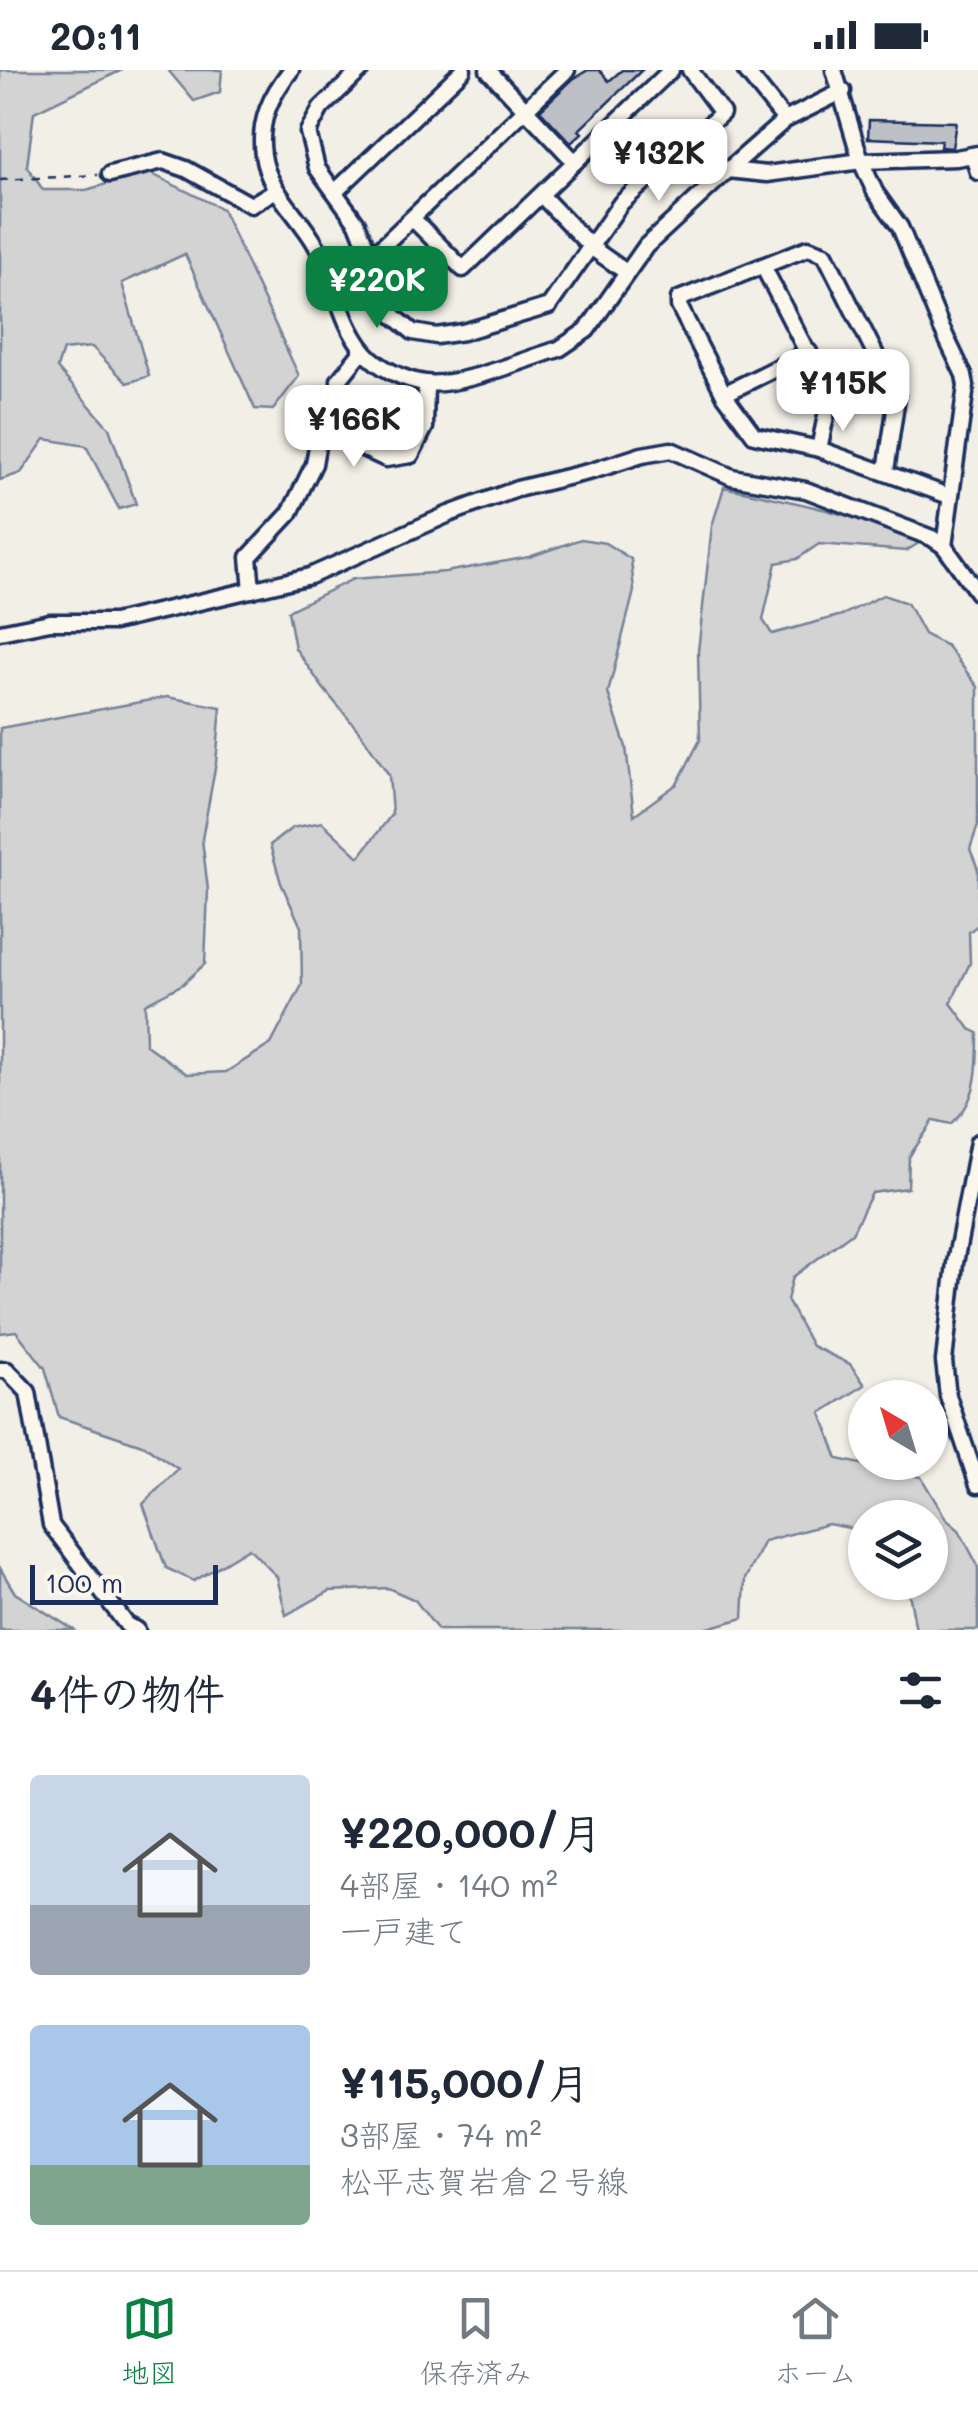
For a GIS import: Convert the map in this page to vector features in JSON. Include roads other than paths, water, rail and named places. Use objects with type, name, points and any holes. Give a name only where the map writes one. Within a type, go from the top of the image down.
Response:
[{"type":"street","points":[[291,70],[272,95],[264,122],[263,156],[276,190],[317,246],[348,324],[363,350],[398,375],[426,384],[453,382],[558,349],[574,340],[587,330],[646,246],[785,120],[842,91]]},
{"type":"street","points":[[360,70],[321,108],[308,132],[317,168],[356,223],[394,316],[413,332],[436,336],[463,332],[549,306],[621,203],[722,113],[690,70]]},
{"type":"street","points":[[336,191],[463,70]]},
{"type":"street","points":[[488,70],[575,162]]},
{"type":"street","points":[[329,274],[371,257],[567,70]]},
{"type":"street","points":[[413,219],[463,270],[671,70]]},
{"type":"street","points":[[745,70],[785,120]]},
{"type":"street","points":[[834,70],[861,161],[875,192],[900,227],[964,374],[966,386],[944,546]]},
{"type":"street","points":[[728,170],[767,174],[861,161],[976,154],[978,172]]},
{"type":"street","points":[[110,174],[163,161],[186,169],[252,205],[276,190]]},
{"type":"street","points":[[541,195],[592,248],[626,272]]},
{"type":"street","points":[[886,471],[897,397],[825,254],[808,248],[679,299],[724,394],[754,436],[818,449],[949,496]]},
{"type":"street","points":[[762,266],[830,397],[818,449]]},
{"type":"street","points":[[363,350],[339,380],[339,389],[374,411],[425,427]]},
{"type":"street","points":[[724,394],[808,352]]},
{"type":"street","points":[[252,590],[249,557],[290,513],[314,464],[319,436],[328,432],[392,460],[411,454],[425,427],[426,384]]},
{"type":"street","points":[[0,632],[50,622],[114,622],[310,576],[449,514],[517,489],[671,450],[732,478],[806,490],[932,538],[944,546],[978,593]]},
{"type":"street","points":[[978,1142],[955,1263],[944,1361],[948,1396],[978,1485]]},
{"type":"street","points":[[0,1370],[7,1370],[28,1392],[51,1525],[127,1626],[137,1630]]}]
